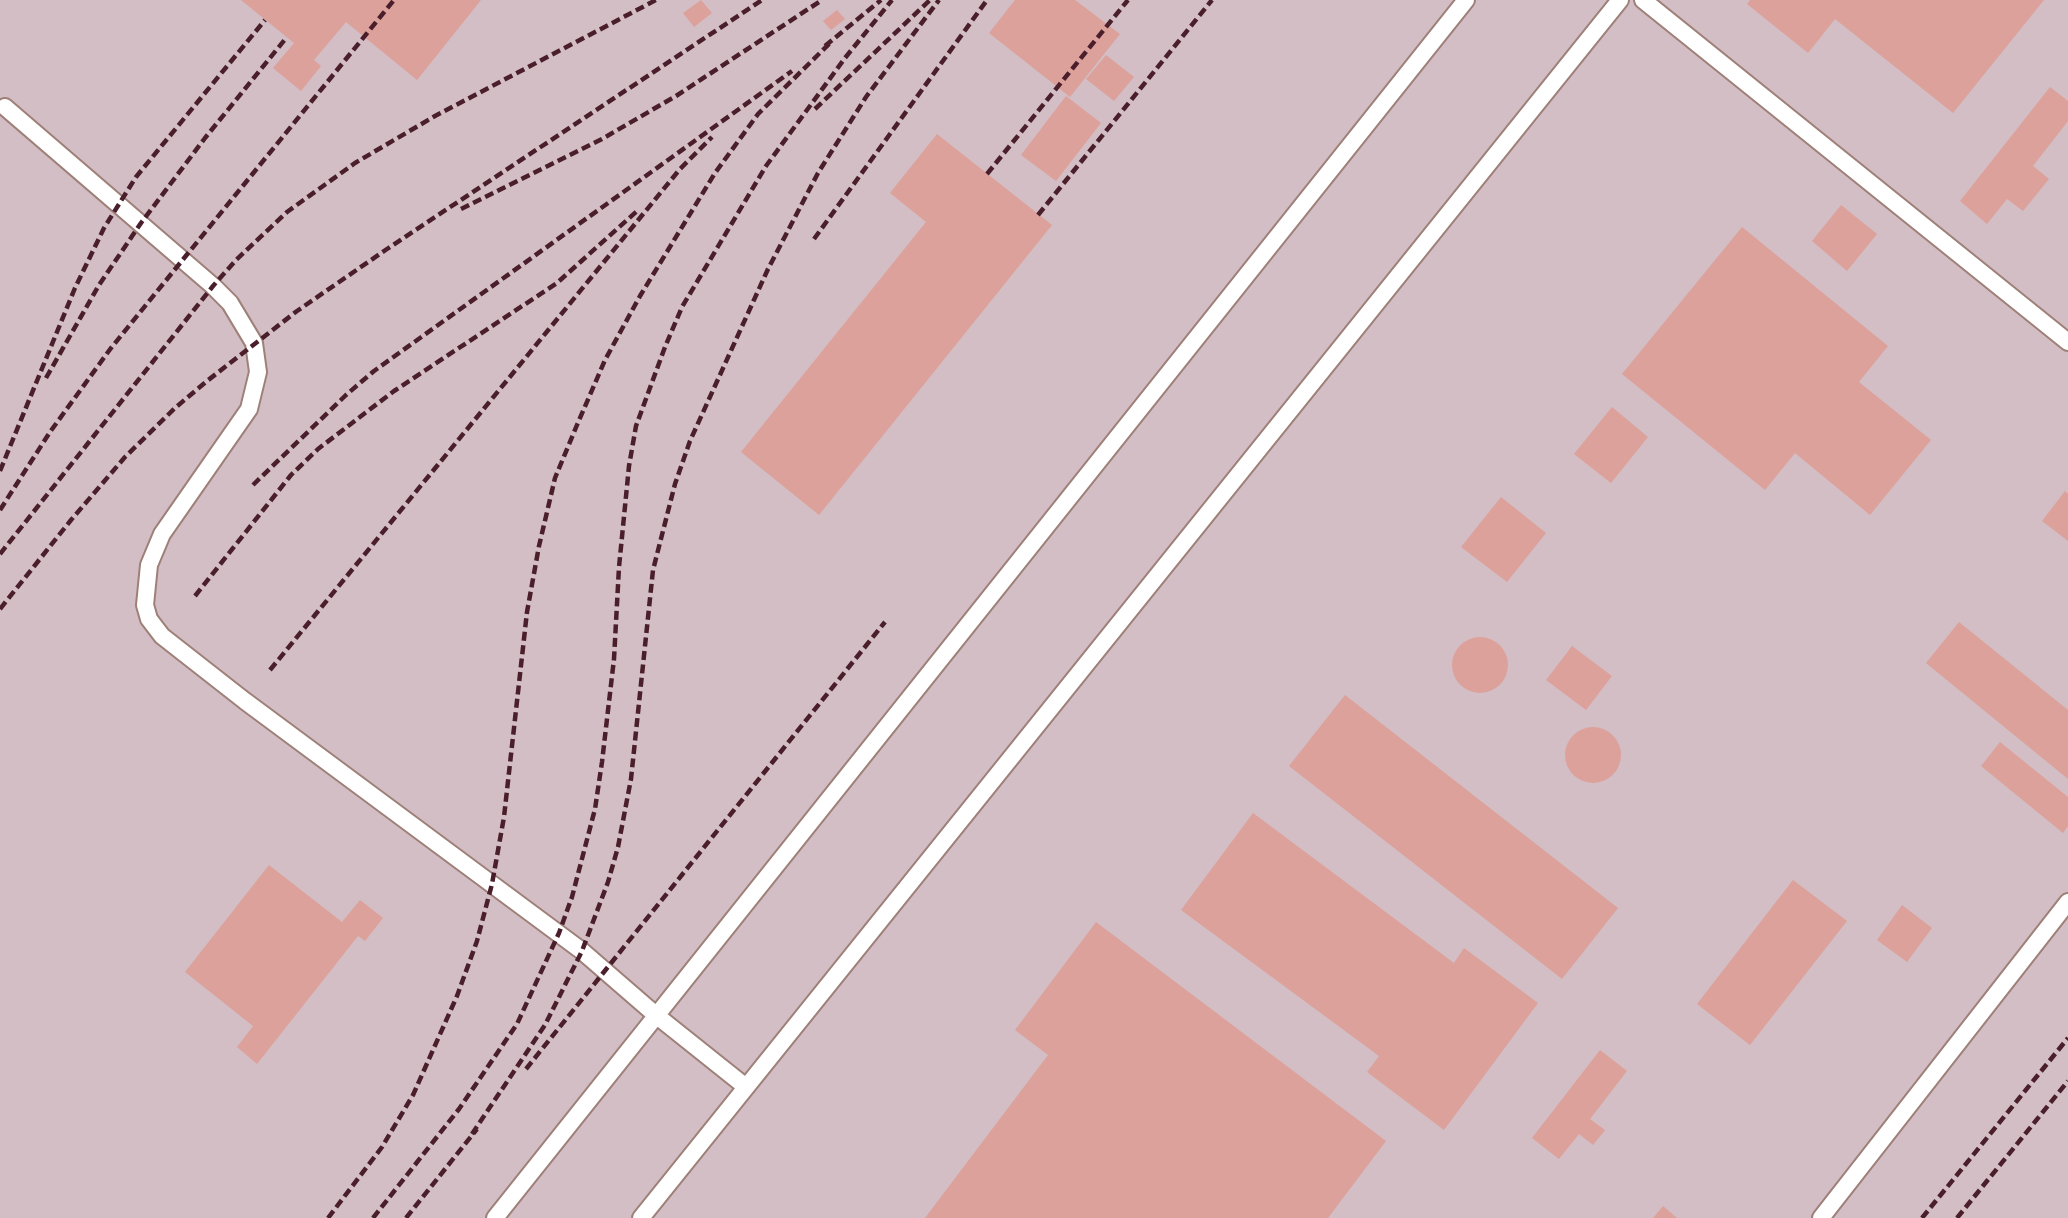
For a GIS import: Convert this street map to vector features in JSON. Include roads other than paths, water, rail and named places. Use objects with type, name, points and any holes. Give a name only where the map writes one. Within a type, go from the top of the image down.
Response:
[{"type":"lane","points":[[495,1218],[1122,428],[1466,0]]},
{"type":"lane","points":[[641,1218],[1620,0]]},
{"type":"lane","points":[[1643,0],[2068,342]]},
{"type":"lane","points":[[5,107],[213,286],[230,303],[254,344],[258,372],[249,409],[162,534],[149,565],[145,605],[149,619],[162,636],[244,701],[567,939],[657,1016],[746,1087]]},
{"type":"lane","points":[[1821,1218],[2068,902]]},
{"type":"railway","points":[[0,510],[50,432],[111,348],[394,0]]},
{"type":"railway","points":[[0,554],[213,286],[236,260],[287,212],[355,163],[435,116],[656,0]]},
{"type":"railway","points":[[0,609],[125,457],[175,408],[207,381],[297,311],[387,249],[762,0]]},
{"type":"railway","points":[[461,209],[602,139],[676,96],[822,0]]},
{"type":"railway","points":[[825,46],[881,0]]},
{"type":"railway","points":[[373,1218],[459,1109],[517,1024],[559,933],[572,897],[595,809],[602,762],[614,659],[619,567],[629,466],[636,426],[682,307],[766,166],[845,58],[892,0]]},
{"type":"railway","points":[[815,109],[930,0]]},
{"type":"railway","points":[[472,1134],[545,1025],[582,951],[608,882],[618,847],[631,779],[653,570],[675,484],[690,441],[768,269],[818,173],[866,97],[939,0]]},
{"type":"railway","points":[[814,239],[987,0]]},
{"type":"railway","points":[[987,174],[1128,0]]},
{"type":"railway","points":[[1038,215],[1212,0]]},
{"type":"railway","points":[[0,471],[75,288],[104,228],[136,177],[265,20]]},
{"type":"railway","points":[[46,378],[99,285],[141,223],[205,138],[287,37]]},
{"type":"railway","points":[[328,1218],[382,1147],[413,1095],[457,996],[477,941],[492,884],[504,817],[527,612],[539,546],[555,478],[577,425],[605,360],[640,296],[715,173],[758,114],[832,41]]},
{"type":"railway","points":[[253,485],[374,371],[792,71]]},
{"type":"railway","points":[[270,670],[680,169],[712,137]]},
{"type":"railway","points":[[195,596],[291,475],[318,449],[394,391],[557,283],[637,211]]},
{"type":"railway","points":[[526,1069],[885,622]]},
{"type":"railway","points":[[1922,1218],[2068,1038]]},
{"type":"railway","points":[[1957,1218],[2068,1081]]},
{"type":"railway","points":[[406,1218],[477,1129]]}]
